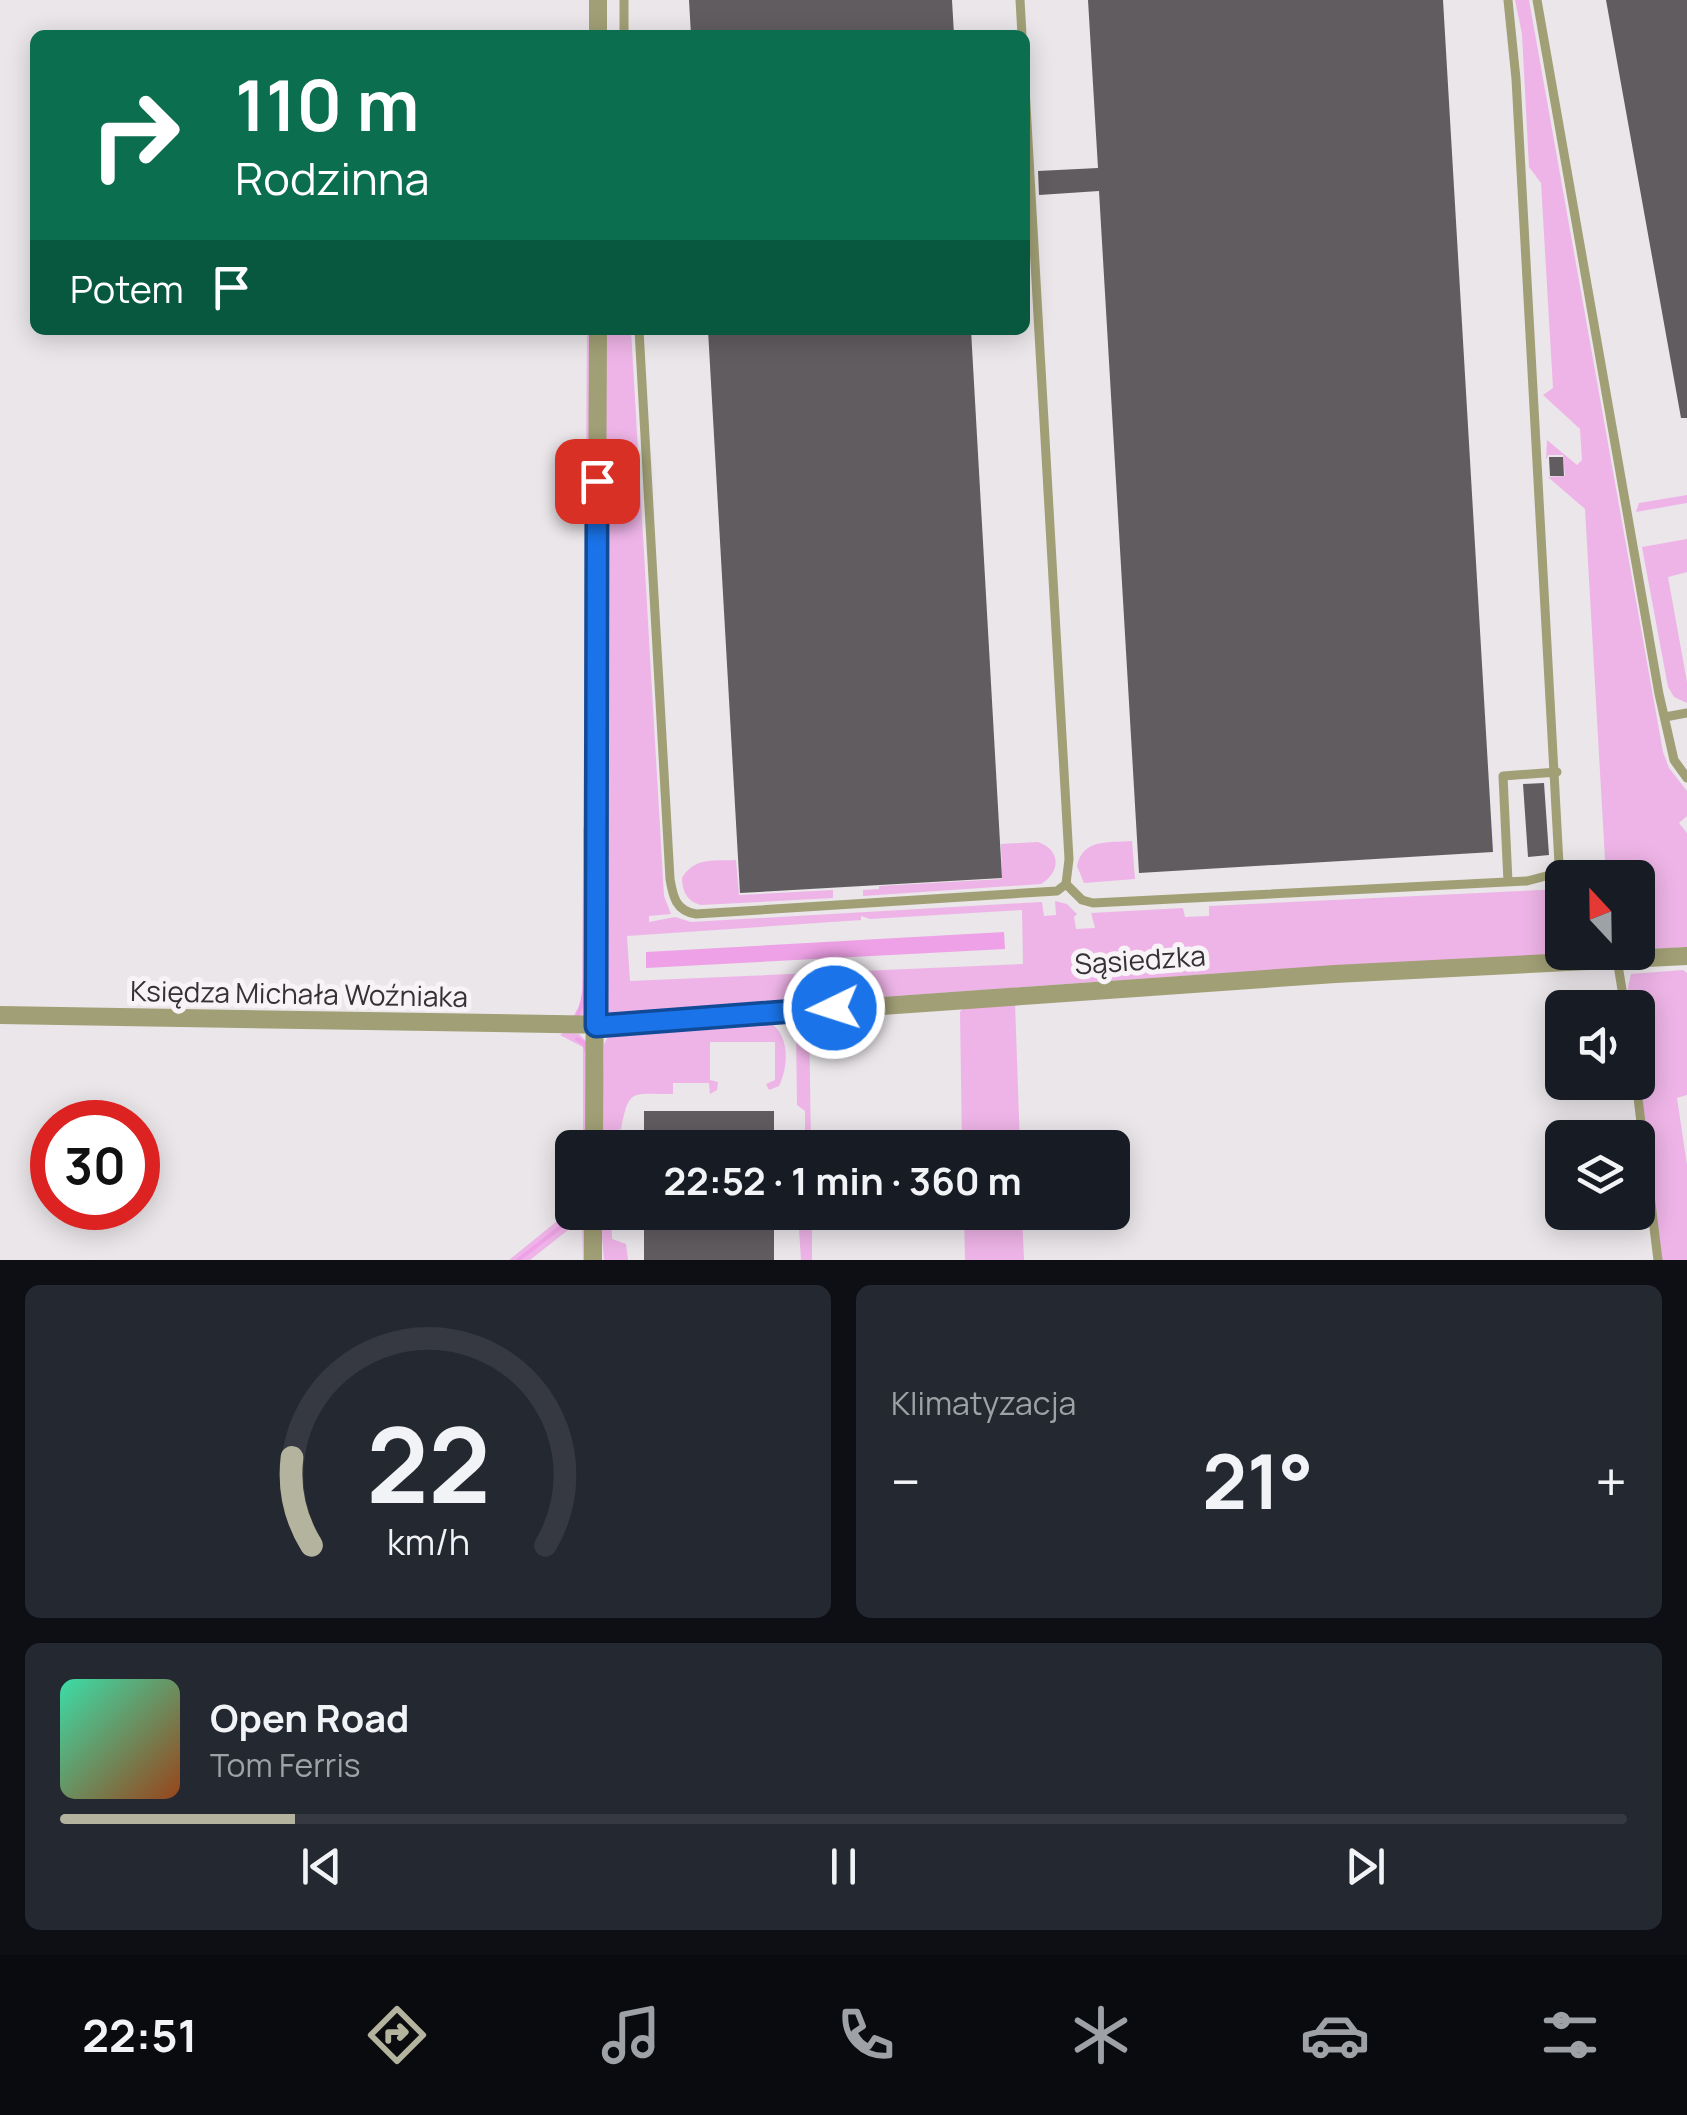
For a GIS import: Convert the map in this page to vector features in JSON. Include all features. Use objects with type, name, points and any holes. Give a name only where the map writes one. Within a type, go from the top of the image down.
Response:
[{"type":"street","points":[[598,0],[598,30]]},
{"type":"street","points":[[594,1130],[598,335]]},
{"type":"street","name":"Sąsiedzka","points":[[1655,957],[1687,956]]},
{"type":"street","name":"Sąsiedzka","points":[[596,1026],[1545,963]]},
{"type":"street","name":"Księdza Michała Woźniaka","points":[[0,1015],[596,1026]]},
{"type":"street","points":[[593,1230],[593,1260]]},
{"type":"lane","points":[[624,0],[624,30]]},
{"type":"lane","points":[[1020,0],[1022,30]]},
{"type":"lane","points":[[1066,884],[1082,900],[1093,903],[1508,882],[1542,878],[1559,864],[1516,78],[1508,0]]},
{"type":"lane","points":[[1537,0],[1664,717],[1674,760],[1687,778]]},
{"type":"lane","points":[[639,335],[670,880],[678,906],[691,914],[1057,891],[1066,884],[1069,859],[1030,176]]},
{"type":"lane","points":[[1664,717],[1687,713]]},
{"type":"lane","points":[[1508,882],[1504,776],[1556,772]]},
{"type":"lane","points":[[1638,1100],[1658,1260]]},
{"type":"shaded area","points":[[1515,0],[1529,0],[1663,752],[1669,768],[1687,791],[1687,816],[1679,823],[1687,833],[1687,947],[1655,949],[1655,860],[1605,860],[1585,509],[1548,477],[1565,476],[1563,455],[1548,455],[1546,460],[1547,440],[1577,465],[1582,460],[1580,429],[1543,395],[1553,388],[1541,183],[1529,167],[1522,34]]},
{"type":"shaded area","points":[[587,335],[592,335],[587,1011],[582,1017],[573,1017],[582,1001]]},
{"type":"shaded area","points":[[604,335],[631,335],[664,896],[671,914],[649,916],[649,922],[675,917],[691,922],[1042,902],[1044,916],[1056,915],[1055,901],[1067,904],[1077,914],[1076,929],[1095,928],[1091,913],[1183,908],[1185,917],[1209,916],[1209,906],[1545,890],[1545,955],[1210,974],[609,1016],[601,999]],"holes":[[[1022,910],[1023,964],[630,981],[627,936],[861,920],[861,916],[870,919]]]},
{"type":"shaded area","points":[[1687,495],[1687,503],[1636,512],[1639,503]]},
{"type":"shaded area","points":[[1687,539],[1687,572],[1668,577],[1687,682],[1687,703],[1674,697],[1668,687],[1642,547]]},
{"type":"shaded area","points":[[1132,841],[1135,879],[1084,883],[1077,866],[1085,851],[1098,844]]},
{"type":"shaded area","points":[[1038,842],[1051,850],[1056,861],[1052,874],[1041,884],[863,896],[863,890],[879,886],[1002,879],[1001,844]]},
{"type":"shaded area","points":[[736,860],[739,895],[833,890],[833,898],[701,905],[687,896],[682,878],[692,866]]},
{"type":"shaded area","points":[[1004,932],[1005,949],[646,968],[646,952]]},
{"type":"shaded area","points":[[1683,970],[1687,973],[1687,1095],[1677,1098],[1687,1165],[1687,1260],[1662,1260],[1655,1203],[1655,1120],[1645,1120],[1642,1100],[1655,1100],[1655,990],[1628,990],[1631,974]]},
{"type":"shaded area","points":[[1015,1002],[1019,1130],[962,1130],[960,1012],[965,1006]]},
{"type":"shaded area","points":[[809,1017],[811,1130],[805,1130],[805,1111],[797,1105],[796,1028]]},
{"type":"shaded area","points":[[768,1021],[784,1042],[785,1069],[779,1086],[769,1090],[766,1084],[775,1080],[775,1042],[710,1042],[710,1080],[718,1082],[717,1090],[710,1094],[709,1083],[673,1083],[673,1094],[634,1096],[621,1129],[602,1130],[604,1044],[609,1035]]},
{"type":"shaded area","points":[[579,1034],[588,1043],[589,1130],[583,1130],[583,1047],[560,1035]]},
{"type":"shaded area","points":[[555,1223],[555,1230],[568,1230],[530,1260],[509,1260]]},
{"type":"shaded area","points":[[582,1230],[587,1230],[588,1260],[583,1260]]},
{"type":"shaded area","points":[[601,1230],[612,1230],[612,1239],[626,1244],[628,1260],[604,1260]]},
{"type":"shaded area","points":[[799,1230],[812,1230],[812,1260],[801,1260]]},
{"type":"shaded area","points":[[964,1230],[1023,1230],[1024,1260],[965,1260]]},
{"type":"building","points":[[689,0],[952,0],[954,30],[691,30]]},
{"type":"building","points":[[1088,0],[1443,0],[1493,852],[1139,873],[1099,191],[1039,195],[1038,171],[1098,168]]},
{"type":"building","points":[[1606,0],[1687,0],[1687,418],[1681,418]]},
{"type":"building","points":[[708,335],[971,335],[1002,878],[740,893]]},
{"type":"building","points":[[1549,457],[1563,457],[1564,476],[1550,476]]},
{"type":"building","points":[[1544,783],[1549,855],[1528,857],[1523,784]]},
{"type":"building","points":[[644,1111],[774,1111],[774,1130],[644,1130]]},
{"type":"building","points":[[644,1230],[774,1230],[774,1260],[644,1260]]},
{"type":"waterway","points":[[578,1014],[587,953],[585,829]]},
{"type":"waterway","points":[[577,1039],[586,1050]]},
{"type":"waterway","points":[[518,1260],[557,1230]]},
{"type":"route","points":[[597,481],[596,1026],[834,1008]]}]
